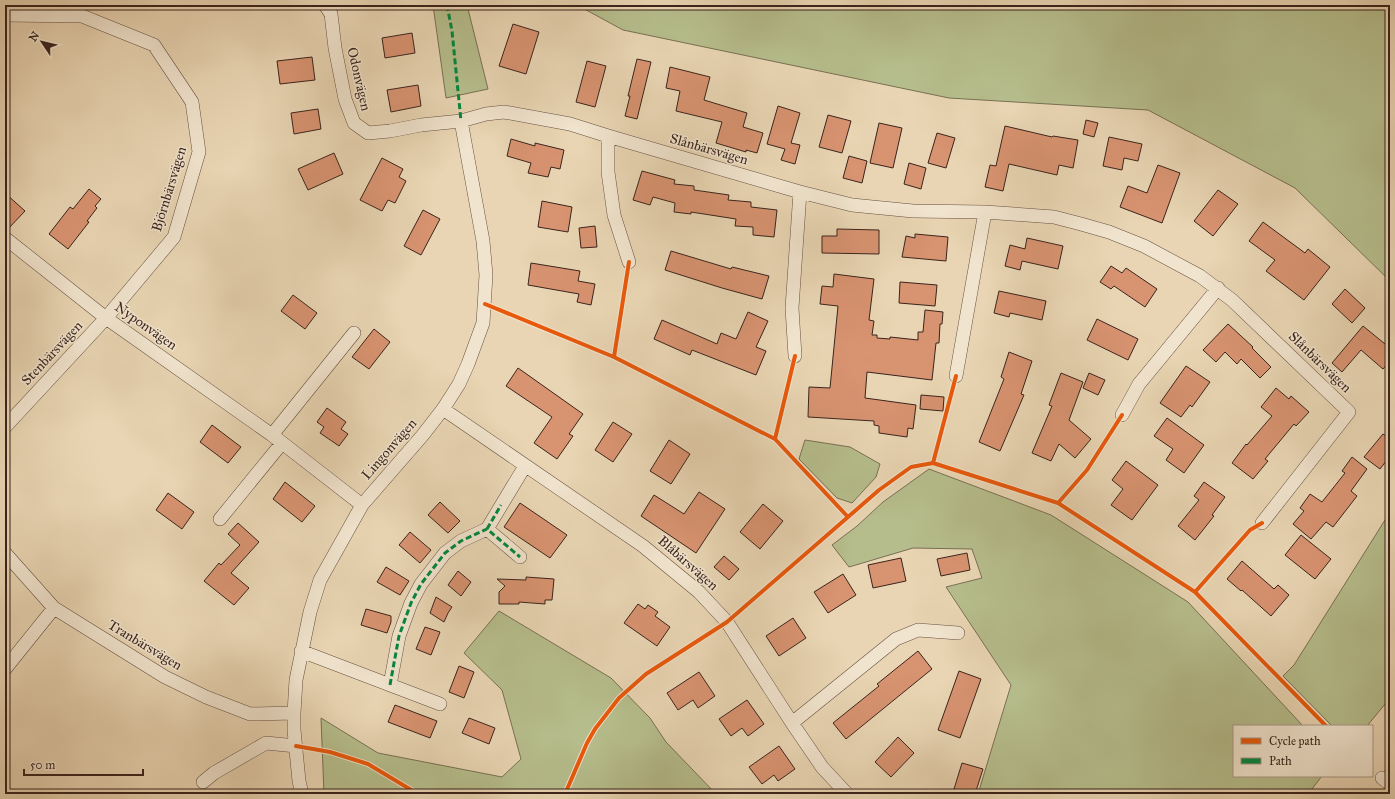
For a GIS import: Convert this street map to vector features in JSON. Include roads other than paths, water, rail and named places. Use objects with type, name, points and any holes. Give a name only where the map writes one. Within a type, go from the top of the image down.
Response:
[{"type":"street","name":"Odonvägen","points":[[325,5],[331,14],[335,48],[345,99],[354,123],[368,133],[461,121]]},
{"type":"street","name":"Björnbärsvägen","points":[[5,15],[82,16],[154,45],[192,102],[199,152],[174,237],[106,318]]},
{"type":"street","name":"Slånbärsvägen","points":[[461,121],[486,114],[504,112],[570,124],[800,192],[852,205],[913,211],[985,212],[1054,217],[1109,232],[1144,246],[1200,276],[1218,288],[1349,412],[1262,523]]},
{"type":"street","name":"Lingonvägen","points":[[302,794],[299,781],[294,713],[296,680],[310,612],[320,580],[362,505],[422,436],[443,409],[459,384],[483,323],[486,275],[483,241],[461,121]]},
{"type":"street","points":[[608,136],[608,172],[614,216],[629,262]]},
{"type":"street","points":[[795,356],[792,308],[800,192]]},
{"type":"street","points":[[956,376],[985,212]]},
{"type":"street","name":"Nyponvägen","points":[[5,238],[106,318],[277,439],[362,505]]},
{"type":"street","points":[[1122,415],[1139,384],[1218,288]]},
{"type":"street","name":"Stenbärsvägen","points":[[5,427],[106,318]]},
{"type":"street","points":[[220,519],[354,333]]},
{"type":"street","name":"Blåbärsvägen","points":[[443,409],[643,546],[699,592],[727,622],[822,767],[847,794]]},
{"type":"street","points":[[390,685],[399,636],[411,603],[421,584],[445,553],[460,540],[487,529],[525,466]]},
{"type":"street","points":[[487,529],[520,557]]},
{"type":"street","name":"Tranbärsvägen","points":[[5,553],[54,608],[165,677],[206,697],[250,714],[294,713]]},
{"type":"street","points":[[5,669],[54,608]]},
{"type":"street","points":[[792,723],[896,639],[918,630],[958,633]]},
{"type":"street","points":[[301,651],[440,704]]},
{"type":"street","points":[[203,782],[214,773],[266,743],[296,746]]}]
